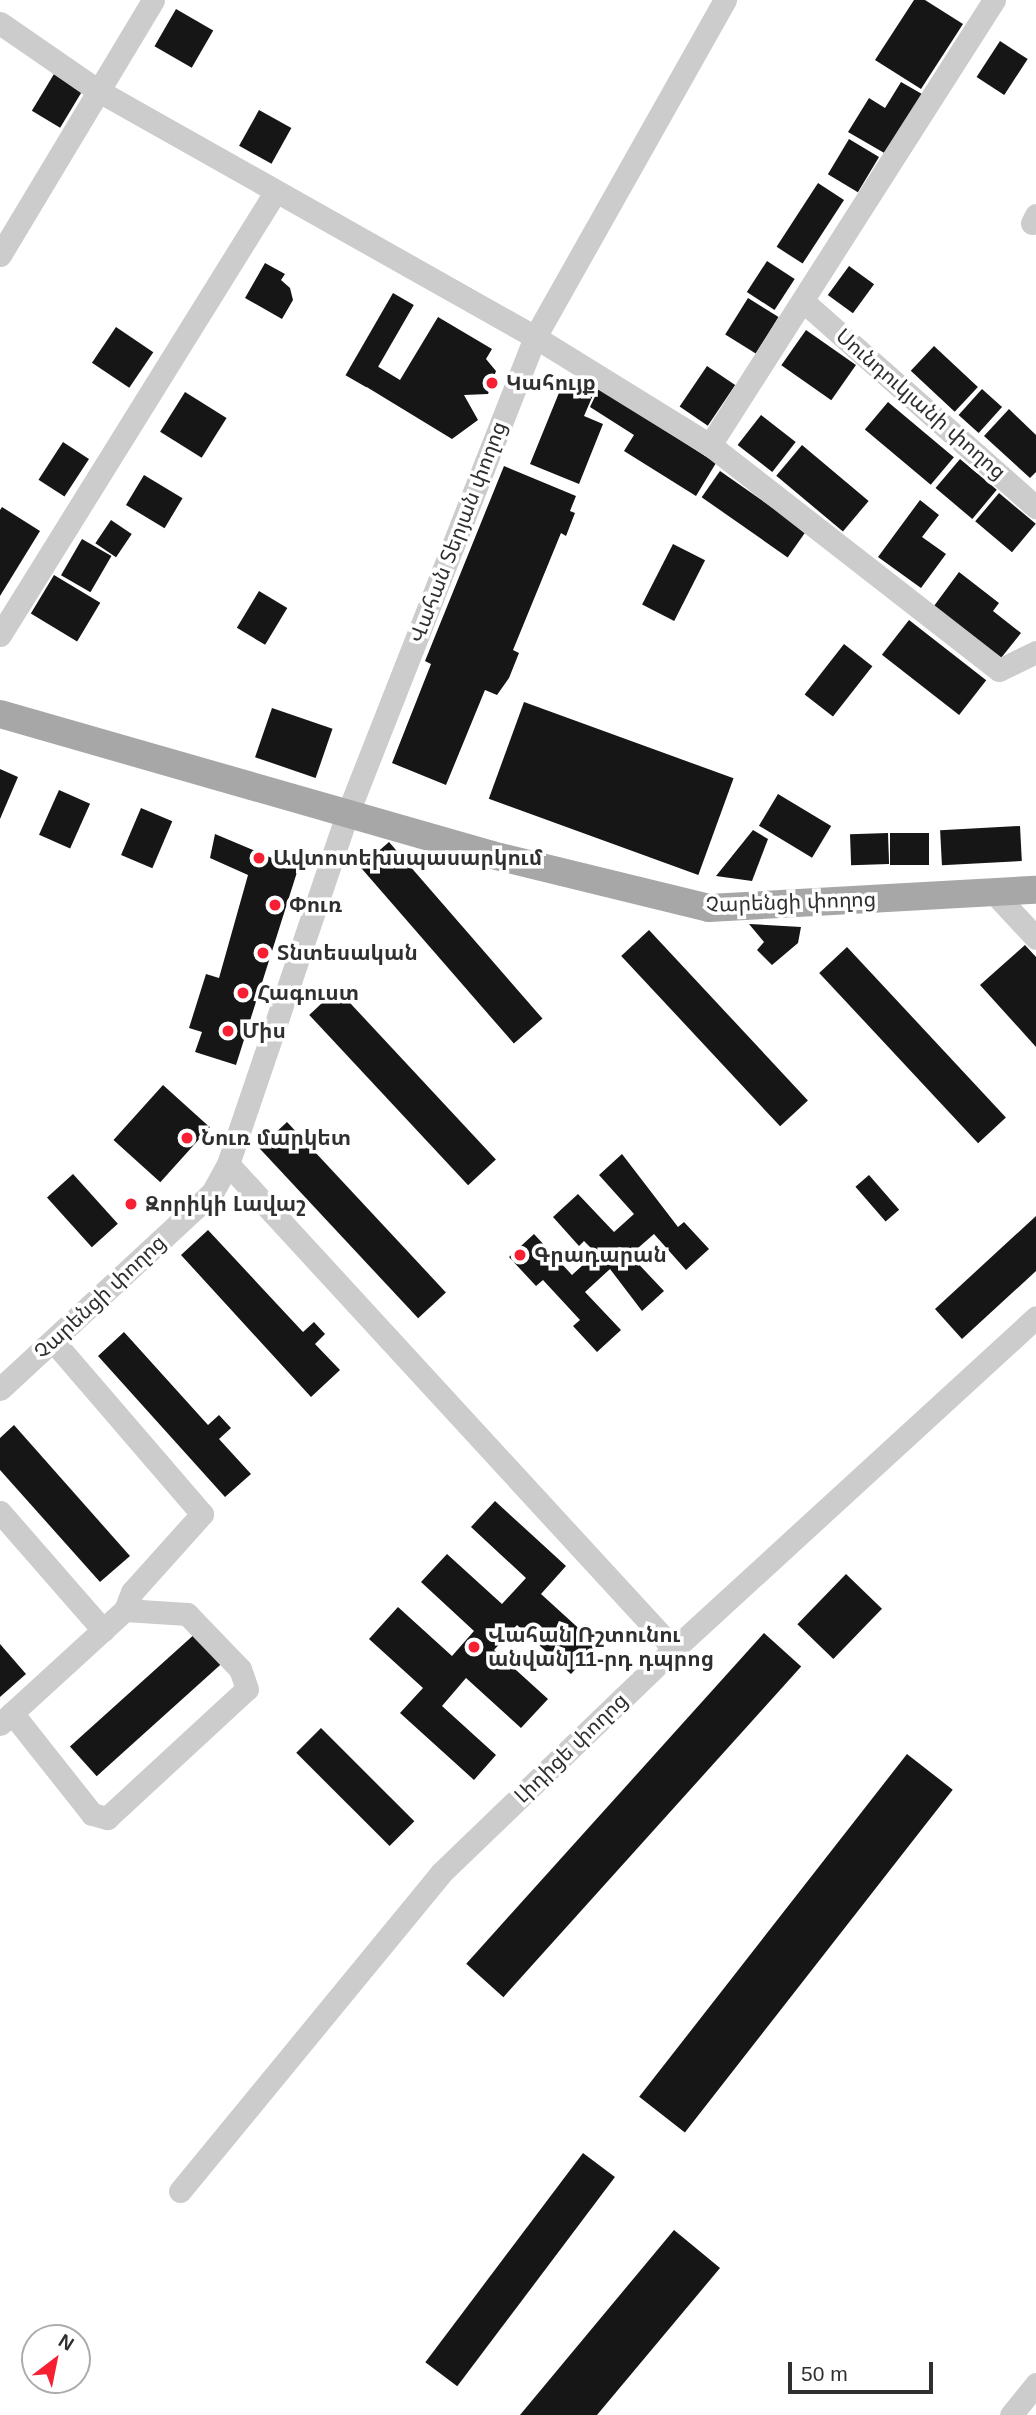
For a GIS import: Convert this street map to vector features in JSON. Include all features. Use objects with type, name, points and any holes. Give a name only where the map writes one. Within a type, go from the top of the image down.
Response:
[{"type":"main road","name":"Չարենցի փողոց","points":[[0,714],[347,815],[709,908],[1036,890]]},
{"type":"street","points":[[0,255],[153,0]]},
{"type":"street","name":"Վահան Տերյան փողոց","points":[[347,815],[535,337],[725,0]]},
{"type":"street","points":[[710,445],[804,302],[994,0]]},
{"type":"street","points":[[0,23],[97,90],[274,194],[535,337],[710,445],[999,670],[1036,652]]},
{"type":"street","points":[[0,635],[274,194]]},
{"type":"street","name":"Սունդուկյանի փողոց","points":[[804,302],[1036,507]]},
{"type":"street","name":"Չարենցի փողոց","points":[[0,1389],[212,1193],[228,1164],[347,815]]},
{"type":"street","points":[[995,894],[1036,938]]},
{"type":"street","points":[[228,1164],[674,1649]]},
{"type":"street","name":"Լիդիցե փողոց","points":[[180,2190],[441,1873],[674,1649],[1036,1317]]},
{"type":"street","points":[[53,1341],[202,1514],[132,1592],[125,1610],[6,1718],[92,1814],[107,1818],[247,1689],[240,1668],[187,1614],[125,1610]]},
{"type":"street","points":[[0,1512],[103,1630]]},
{"type":"street","points":[[1011,2415],[1036,2385]]},
{"type":"building","points":[[914,0],[925,0],[963,24],[921,89],[875,60]]},
{"type":"building","points":[[176,9],[213,30],[192,68],[154,46]]},
{"type":"building","points":[[1000,41],[1028,59],[1004,95],[977,77]]},
{"type":"building","points":[[54,74],[82,91],[60,128],[32,111]]},
{"type":"building","points":[[901,82],[922,94],[886,154],[848,132],[869,98],[885,108]]},
{"type":"building","points":[[259,110],[291,128],[271,164],[239,146]]},
{"type":"building","points":[[849,139],[879,157],[858,192],[828,174]]},
{"type":"building","points":[[818,183],[844,200],[803,264],[777,247]]},
{"type":"building","points":[[767,261],[795,279],[775,310],[747,292]]},
{"type":"building","points":[[265,263],[285,274],[281,280],[290,288],[293,300],[282,319],[245,298]]},
{"type":"building","points":[[849,266],[874,284],[853,313],[828,295]]},
{"type":"building","points":[[393,293],[414,305],[366,387],[346,375]]},
{"type":"building","points":[[748,298],[779,317],[756,354],[725,334]]},
{"type":"building","points":[[438,317],[492,349],[486,359],[496,371],[488,394],[464,395],[478,420],[452,439],[365,386],[377,366],[400,380]]},
{"type":"building","points":[[116,327],[153,352],[129,388],[92,363]]},
{"type":"building","points":[[806,330],[856,365],[831,400],[781,365]]},
{"type":"building","points":[[934,346],[978,387],[955,412],[911,371]]},
{"type":"building","points":[[707,366],[735,385],[708,426],[680,407]]},
{"type":"building","points":[[565,378],[593,395],[584,416],[603,424],[579,484],[530,464]]},
{"type":"building","points":[[599,388],[716,463],[696,496],[624,451],[634,435],[590,407]]},
{"type":"building","points":[[982,389],[1002,407],[979,433],[959,415]]},
{"type":"building","points":[[185,392],[227,418],[202,458],[160,432]]},
{"type":"building","points":[[888,402],[954,457],[931,485],[865,430]]},
{"type":"building","points":[[1009,409],[1036,435],[1036,472],[1030,478],[984,436]]},
{"type":"building","points":[[761,415],[796,442],[772,472],[738,445]]},
{"type":"building","points":[[63,442],[89,459],[64,497],[38,480]]},
{"type":"building","points":[[802,445],[869,501],[843,532],[776,476]]},
{"type":"building","points":[[960,459],[997,490],[972,519],[936,488]]},
{"type":"building","points":[[504,466],[576,496],[570,511],[575,513],[566,536],[561,533],[513,650],[519,653],[509,678],[497,695],[485,690],[446,785],[392,763],[431,664],[425,661]]},
{"type":"building","points":[[720,471],[806,531],[788,557],[702,497]]},
{"type":"building","points":[[144,475],[183,498],[165,528],[126,505]]},
{"type":"building","points":[[999,493],[1036,524],[1012,552],[975,521]]},
{"type":"building","points":[[920,500],[939,515],[922,537],[946,554],[921,588],[878,557]]},
{"type":"building","points":[[2,507],[40,531],[0,596],[0,510]]},
{"type":"building","points":[[111,520],[132,534],[116,557],[95,543]]},
{"type":"building","points":[[82,539],[111,556],[90,592],[61,575]]},
{"type":"building","points":[[673,544],[705,560],[674,621],[642,605]]},
{"type":"building","points":[[959,572],[999,603],[993,611],[1021,633],[1001,658],[934,606]]},
{"type":"building","points":[[54,575],[100,603],[77,641],[31,614]]},
{"type":"building","points":[[259,591],[287,608],[265,645],[237,628]]},
{"type":"building","points":[[909,620],[986,680],[959,715],[882,655]]},
{"type":"building","points":[[844,644],[872,666],[833,717],[805,694]]},
{"type":"building","points":[[524,702],[734,778],[698,875],[489,799]]},
{"type":"building","points":[[272,708],[333,729],[316,778],[255,757]]},
{"type":"building","points":[[0,769],[18,777],[0,819]]},
{"type":"building","points":[[59,790],[90,804],[70,849],[39,835]]},
{"type":"building","points":[[778,794],[831,826],[812,858],[759,826]]},
{"type":"building","points":[[141,808],[172,821],[152,868],[121,855]]},
{"type":"building","points":[[1020,826],[1022,861],[942,865],[940,830]]},
{"type":"building","points":[[753,830],[768,839],[752,881],[716,876]]},
{"type":"building","points":[[888,833],[889,864],[851,865],[850,834]]},
{"type":"building","points":[[890,833],[929,833],[929,865],[890,865]]},
{"type":"building","points":[[215,834],[298,869],[236,1065],[195,1052],[202,1032],[189,1028],[206,974],[219,978],[248,875],[210,858]]},
{"type":"building","points":[[389,842],[543,1019],[514,1044],[360,867]]},
{"type":"building","points":[[749,924],[801,927],[798,943],[772,965],[757,950],[764,942]]},
{"type":"building","points":[[649,930],[808,1100],[780,1126],[621,956]]},
{"type":"building","points":[[1025,945],[1036,957],[1036,1047],[980,985]]},
{"type":"building","points":[[847,947],[1006,1117],[978,1143],[819,973]]},
{"type":"building","points":[[337,989],[496,1159],[468,1185],[309,1015]]},
{"type":"building","points":[[163,1085],[210,1127],[160,1182],[113,1140]]},
{"type":"building","points":[[287,1122],[446,1292],[418,1318],[259,1148]]},
{"type":"building","points":[[622,1154],[678,1227],[684,1222],[709,1249],[686,1270],[654,1234],[630,1255],[664,1291],[642,1311],[610,1269],[585,1292],[621,1330],[597,1352],[573,1326],[580,1320],[543,1280],[536,1286],[509,1257],[534,1234],[572,1275],[596,1253],[584,1241],[579,1246],[553,1217],[578,1194],[614,1232],[634,1214],[599,1175]]},
{"type":"building","points":[[73,1174],[118,1224],[92,1247],[47,1197]]},
{"type":"building","points":[[869,1175],[899,1210],[886,1222],[855,1187]]},
{"type":"building","points":[[1036,1216],[1036,1271],[962,1339],[935,1309]]},
{"type":"building","points":[[208,1230],[303,1332],[314,1322],[325,1334],[315,1344],[340,1370],[311,1397],[181,1255]]},
{"type":"building","points":[[124,1332],[208,1425],[219,1415],[231,1428],[219,1439],[251,1474],[225,1497],[98,1356]]},
{"type":"building","points":[[14,1425],[130,1556],[100,1582],[0,1470],[0,1438]]},
{"type":"building","points":[[495,1501],[566,1566],[541,1594],[597,1645],[571,1674],[517,1625],[494,1650],[548,1699],[521,1728],[466,1678],[442,1706],[496,1755],[474,1780],[400,1713],[423,1688],[369,1639],[398,1607],[452,1656],[474,1631],[421,1582],[447,1554],[502,1604],[526,1578],[471,1527]]},
{"type":"building","points":[[846,1574],[882,1609],[833,1659],[797,1624]]},
{"type":"building","points":[[197,1632],[224,1662],[97,1776],[70,1746]]},
{"type":"building","points":[[764,1633],[801,1666],[503,1997],[466,1964]]},
{"type":"building","points":[[0,1644],[26,1674],[0,1697]]},
{"type":"building","points":[[321,1728],[414,1821],[390,1846],[296,1753]]},
{"type":"building","points":[[907,1754],[953,1790],[685,2132],[639,2097]]},
{"type":"building","points":[[583,2153],[615,2177],[457,2386],[425,2362]]},
{"type":"building","points":[[674,2230],[720,2268],[597,2415],[520,2415]]},
{"type":"place","name":"Կահույք","points":[[492,383]]},
{"type":"place","name":"Ավտոտեխսպասարկում","points":[[259,858]]},
{"type":"place","name":"Փուռ","points":[[275,905]]},
{"type":"place","name":"Տնտեսական","points":[[263,953]]},
{"type":"place","name":"Հագուստ","points":[[243,993]]},
{"type":"place","name":"Միս","points":[[228,1031]]},
{"type":"place","name":"Նուռ մարկետ","points":[[187,1138]]},
{"type":"place","name":"Զորիկի Լավաշ","points":[[131,1204]]},
{"type":"place","name":"Գրադարան","points":[[520,1255]]},
{"type":"place","name":"Վահան Ռշտունու անվան 11-րդ դպրոց","points":[[474,1647]]}]
